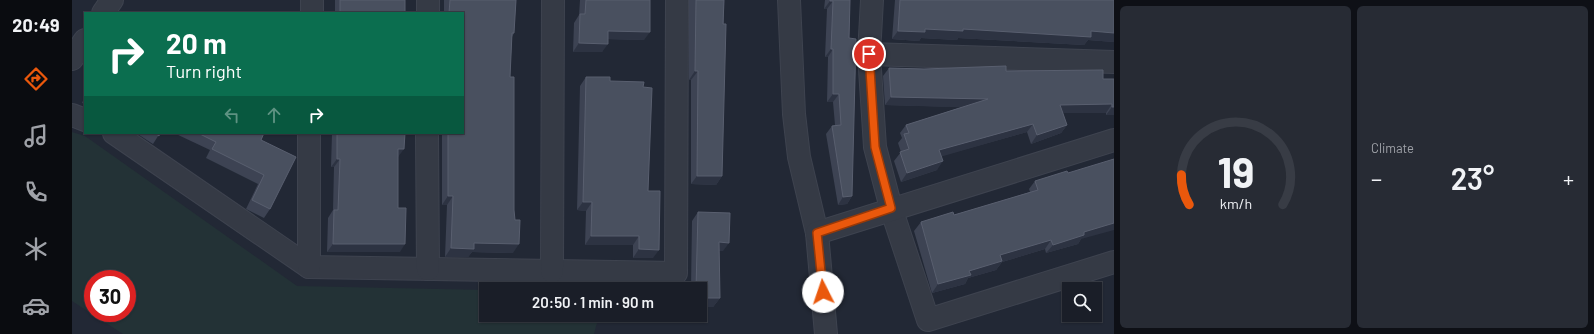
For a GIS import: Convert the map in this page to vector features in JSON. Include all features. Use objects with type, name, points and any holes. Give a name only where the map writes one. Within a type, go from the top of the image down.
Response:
[{"type":"street","points":[[312,0],[312,12]]},
{"type":"street","points":[[428,0],[428,12]]},
{"type":"street","points":[[552,271],[553,0]]},
{"type":"street","points":[[115,134],[309,267],[676,273],[677,0]]},
{"type":"street","points":[[789,0],[794,114],[799,157],[817,233],[826,334]]},
{"type":"street","points":[[872,0],[869,54],[875,147],[891,208],[928,320],[1114,262]]},
{"type":"street","points":[[72,59],[84,41]]},
{"type":"street","points":[[869,54],[1114,62]]},
{"type":"street","points":[[72,115],[84,120]]},
{"type":"street","points":[[309,134],[309,267]]},
{"type":"street","points":[[427,134],[428,269]]},
{"type":"street","points":[[817,233],[891,208],[1114,140]]},
{"type":"shaded area","points":[[72,132],[85,136],[297,286],[479,290],[479,322],[597,322],[594,334],[123,334],[104,322],[136,322],[136,270],[84,270],[84,309],[72,301]]},
{"type":"building","points":[[340,0],[405,0],[405,12],[340,12]]},
{"type":"building","points":[[450,0],[516,0],[514,33],[512,33],[510,77],[514,77],[514,210],[515,220],[520,220],[519,244],[474,243],[474,249],[451,248],[453,196],[448,196],[448,134],[464,134],[464,12],[449,12]]},
{"type":"building","points":[[586,0],[650,0],[650,32],[608,31],[608,44],[579,43],[580,14],[585,14]]},
{"type":"building","points":[[696,0],[724,0],[723,24],[726,24],[722,176],[697,176],[698,71],[695,71]]},
{"type":"building","points":[[830,0],[850,0],[849,38],[856,39],[852,196],[843,197],[832,126],[841,125],[839,94],[833,94],[833,49],[831,49],[833,1]]},
{"type":"building","points":[[900,0],[1114,0],[1114,33],[1091,31],[1091,37],[963,29],[963,31],[925,29],[925,32],[898,31]]},
{"type":"building","points":[[1006,66],[1006,71],[1103,70],[1103,79],[1114,79],[1114,107],[1112,107],[1112,104],[1060,105],[1067,125],[1037,135],[1033,124],[939,150],[943,161],[907,173],[900,152],[909,149],[904,134],[909,133],[906,125],[988,99],[891,97],[889,68],[924,69]]},
{"type":"building","points":[[586,77],[610,77],[610,81],[644,82],[643,87],[652,88],[648,191],[660,191],[659,250],[639,249],[639,236],[591,236],[592,202],[583,202]]},
{"type":"building","points":[[200,134],[264,134],[261,140],[296,157],[270,209],[252,200],[264,175],[212,149],[216,142]]},
{"type":"building","points":[[337,134],[405,134],[404,149],[398,149],[398,208],[406,208],[405,244],[333,244],[334,210],[338,210],[340,159],[337,159]]},
{"type":"building","points":[[1114,159],[1114,223],[1084,232],[1084,235],[1053,245],[1051,240],[1000,255],[1002,261],[969,271],[971,275],[938,284],[921,222],[953,212],[954,215],[1038,190],[1035,181]]},
{"type":"building","points":[[698,212],[730,213],[729,243],[719,242],[720,298],[707,298],[707,282],[696,282]]},
{"type":"route","points":[[823,292],[817,233],[891,208],[875,147],[869,54]]}]
